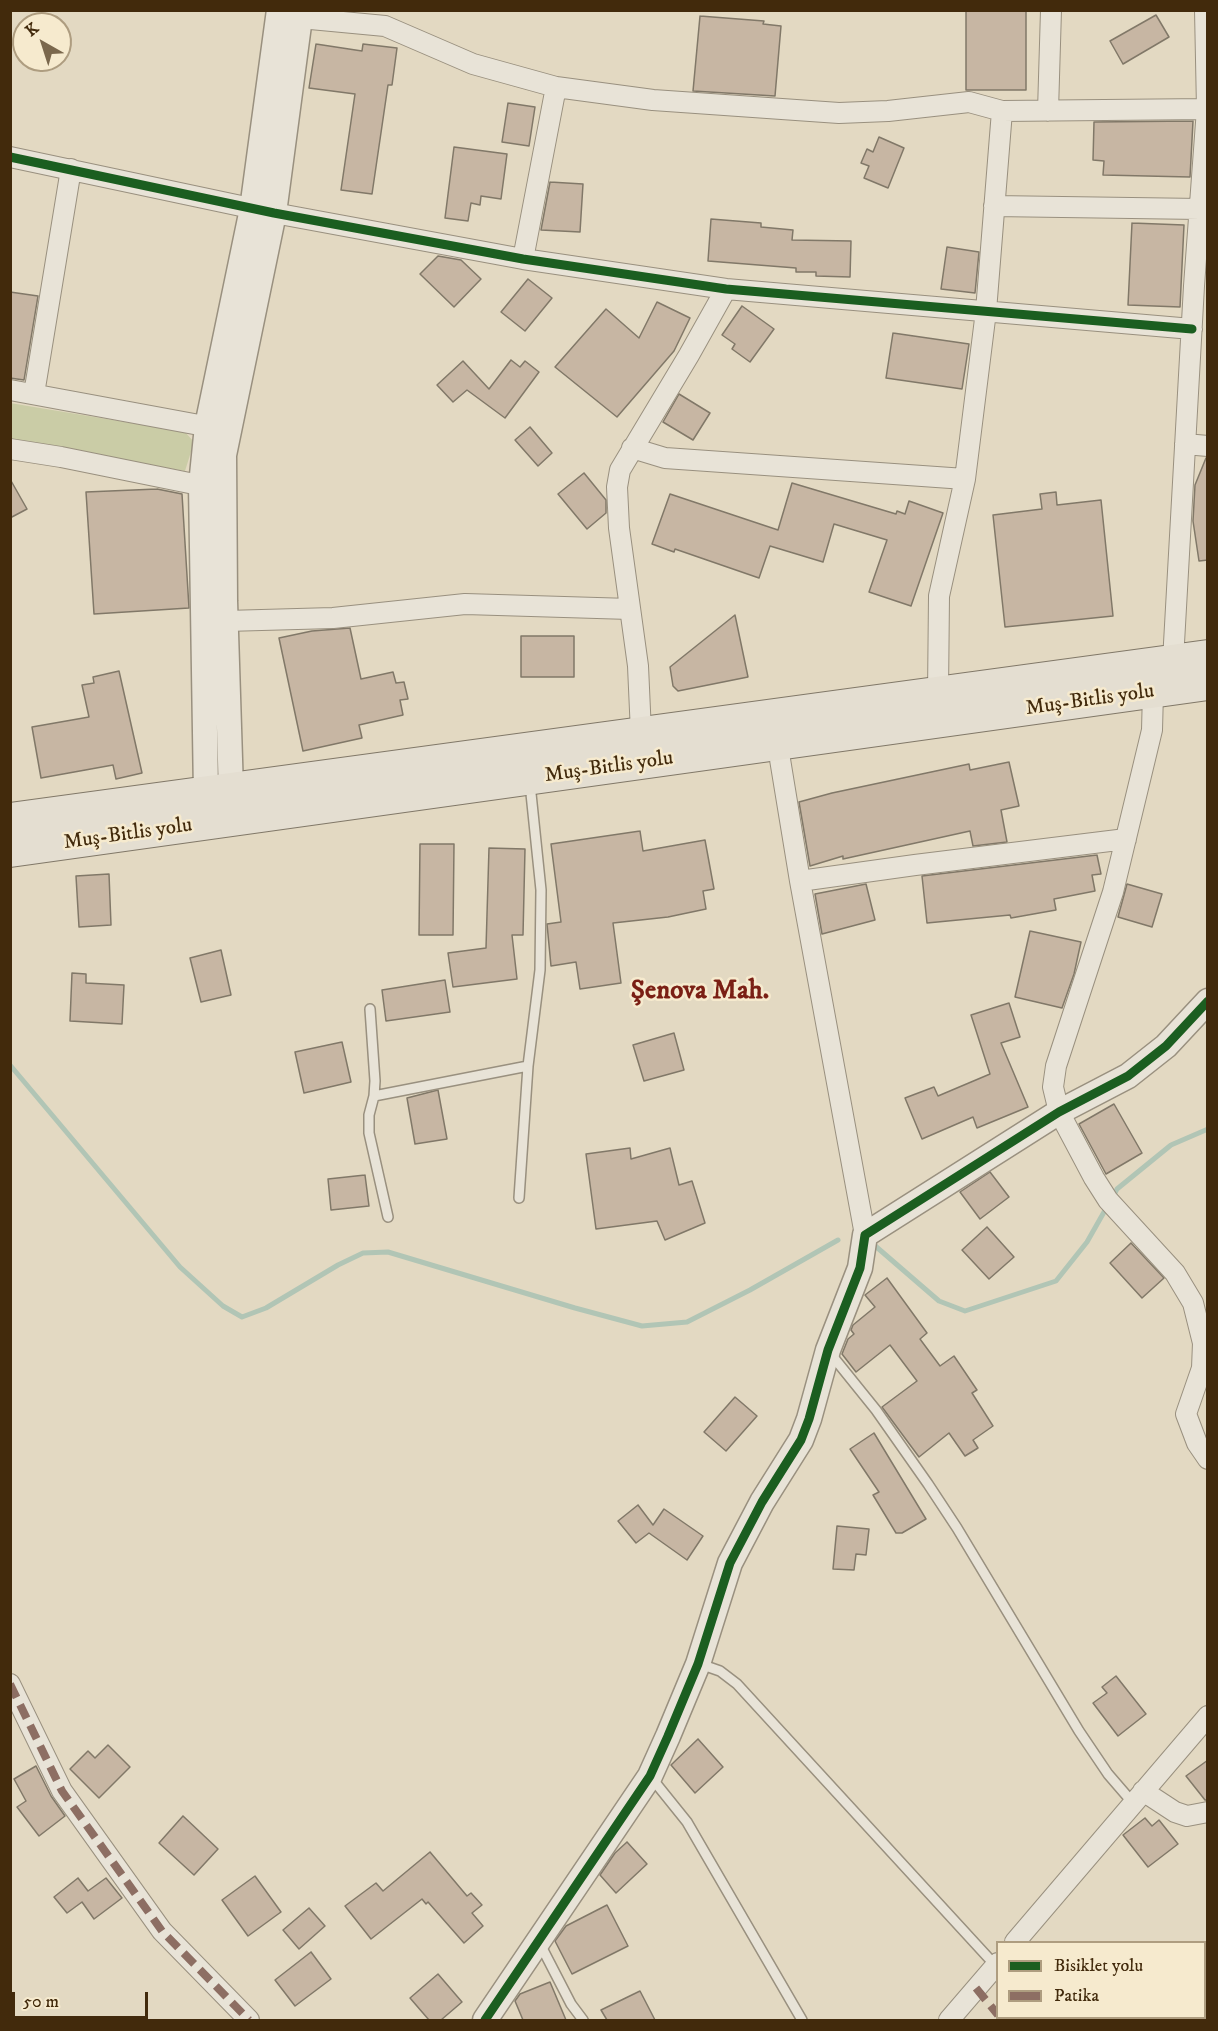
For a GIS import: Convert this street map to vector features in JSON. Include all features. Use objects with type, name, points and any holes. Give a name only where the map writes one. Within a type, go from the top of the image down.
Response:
[{"type":"highway","name":"Muş-Bitlis yolu","points":[[600,754],[640,733],[775,729],[938,693],[1208,656]]},
{"type":"highway","name":"Muş-Bitlis yolu","points":[[10,851],[526,764],[775,729],[1153,692],[1208,684]]},
{"type":"highway","name":"Muş-Bitlis yolu","points":[[10,819],[218,792],[526,764]]},
{"type":"street","points":[[1048,111],[1051,10]]},
{"type":"street","points":[[1173,661],[1207,109],[1205,10]]},
{"type":"street","points":[[218,792],[212,487],[224,455],[218,428],[263,211],[289,15],[386,26],[473,64],[556,87],[653,100],[839,113],[888,111],[969,102],[1002,111],[1207,109]]},
{"type":"street","points":[[523,259],[556,87]]},
{"type":"street","points":[[938,693],[939,596],[965,478],[986,311],[1002,111]]},
{"type":"street","points":[[10,157],[263,211],[523,259],[726,289],[1192,329]]},
{"type":"street","points":[[34,394],[71,169]]},
{"type":"street","points":[[994,206],[1200,209]]},
{"type":"street","points":[[640,733],[638,666],[620,528],[617,487],[620,470],[726,289]]},
{"type":"street","points":[[10,390],[218,428]]},
{"type":"street","points":[[1185,444],[1208,446]]},
{"type":"street","points":[[632,448],[665,458],[965,478]]},
{"type":"street","points":[[10,449],[212,487]]},
{"type":"street","points":[[212,487],[226,621],[218,792]]},
{"type":"street","points":[[226,621],[333,618],[465,604],[630,609]]},
{"type":"street","points":[[1153,692],[1152,730],[1113,892],[1056,1066],[1053,1087],[1059,1112],[1108,1200],[1175,1273],[1193,1303],[1203,1343],[1202,1368],[1200,1393],[1186,1414],[1197,1443],[1208,1459]]},
{"type":"street","points":[[485,2020],[650,1776],[698,1664],[718,1595],[740,1542],[801,1440],[828,1350],[860,1268],[865,1235],[800,881],[775,729]]},
{"type":"street","points":[[800,881],[1126,839]]},
{"type":"street","points":[[865,1235],[1059,1112],[1128,1076],[1147,1063],[1183,1029],[1208,1001]]},
{"type":"street","points":[[10,1684],[62,1791],[162,1931],[249,2020]]},
{"type":"street","points":[[1016,1941],[1208,1716]]},
{"type":"street","points":[[1138,1797],[1187,1816],[1208,1812]]},
{"type":"street","points":[[949,2020],[996,1964]]},
{"type":"lane","points":[[519,1198],[528,1066],[540,970],[541,930],[538,851],[526,764]]},
{"type":"lane","points":[[370,1010],[375,1068],[369,1133],[388,1217]]},
{"type":"lane","points":[[374,1096],[528,1066]]},
{"type":"lane","points":[[828,1350],[876,1410],[928,1484],[974,1555],[1079,1731],[1108,1774],[1138,1797]]},
{"type":"lane","points":[[698,1664],[720,1671],[738,1684],[996,1964]]},
{"type":"lane","points":[[650,1776],[687,1822],[802,2020]]},
{"type":"lane","points":[[538,1941],[571,2004],[583,2020]]},
{"type":"green space","points":[[10,403],[185,432],[194,442],[185,471],[11,441]]},
{"type":"building","points":[[966,10],[1026,10],[1026,90],[966,90]]},
{"type":"building","points":[[1156,15],[1169,37],[1123,64],[1110,41]]},
{"type":"building","points":[[700,16],[764,21],[763,24],[781,26],[775,96],[693,91]]},
{"type":"building","points":[[316,44],[362,51],[363,44],[397,48],[392,85],[388,85],[372,194],[341,190],[355,94],[309,88]]},
{"type":"building","points":[[508,103],[535,107],[529,146],[502,142]]},
{"type":"building","points":[[1193,121],[1190,177],[1103,175],[1104,161],[1093,160],[1094,122]]},
{"type":"building","points":[[879,137],[904,148],[888,188],[864,178],[869,166],[861,163],[867,149],[873,152]]},
{"type":"building","points":[[454,147],[507,154],[501,199],[481,196],[480,205],[471,203],[468,221],[445,218]]},
{"type":"building","points":[[550,182],[583,184],[580,232],[541,230]]},
{"type":"building","points":[[711,219],[761,223],[761,227],[793,230],[792,240],[851,241],[850,277],[816,276],[816,272],[796,272],[796,268],[708,261]]},
{"type":"building","points":[[1132,223],[1184,225],[1180,307],[1128,305]]},
{"type":"building","points":[[947,247],[979,252],[975,293],[941,289]]},
{"type":"building","points":[[438,256],[461,260],[481,279],[454,307],[420,274]]},
{"type":"building","points":[[528,279],[552,298],[525,331],[501,312]]},
{"type":"building","points":[[10,292],[38,296],[24,380],[10,378]]},
{"type":"building","points":[[657,302],[690,318],[674,351],[617,417],[555,367],[606,309],[639,338]]},
{"type":"building","points":[[742,306],[774,329],[750,362],[732,349],[735,344],[722,335]]},
{"type":"building","points":[[893,333],[969,344],[962,389],[886,378]]},
{"type":"building","points":[[511,360],[520,367],[525,361],[539,372],[505,418],[467,390],[453,402],[437,385],[463,361],[489,389]]},
{"type":"building","points":[[679,394],[710,413],[693,440],[663,422]]},
{"type":"building","points":[[530,427],[552,453],[538,466],[515,440]]},
{"type":"building","points":[[1206,458],[1208,458],[1208,560],[1199,561],[1193,521],[1195,485]]},
{"type":"building","points":[[584,473],[606,500],[606,513],[587,529],[558,494]]},
{"type":"building","points":[[10,479],[27,509],[10,518]]},
{"type":"building","points":[[792,483],[896,514],[897,511],[905,514],[909,501],[943,513],[911,606],[869,592],[887,540],[834,524],[823,562],[770,546],[759,578],[675,549],[674,552],[652,544],[670,494],[778,530]]},
{"type":"building","points":[[157,489],[182,494],[189,608],[94,614],[86,492]]},
{"type":"building","points":[[1056,492],[1057,505],[1101,500],[1113,616],[1005,627],[993,515],[1042,509],[1040,494]]},
{"type":"building","points":[[735,615],[748,677],[678,691],[673,686],[670,667]]},
{"type":"building","points":[[350,628],[361,679],[393,672],[396,683],[404,682],[408,699],[400,700],[403,715],[359,725],[362,738],[303,751],[279,638],[312,631]]},
{"type":"building","points":[[521,636],[574,636],[574,677],[521,677]]},
{"type":"building","points":[[119,671],[142,773],[116,779],[113,765],[41,778],[32,727],[89,717],[82,685],[94,683],[93,677]]},
{"type":"building","points":[[1009,762],[1019,806],[1001,810],[1007,842],[973,846],[970,831],[843,859],[843,856],[810,866],[799,802],[969,764],[970,770]]},
{"type":"building","points":[[640,831],[643,851],[705,840],[714,889],[703,891],[706,909],[668,917],[613,923],[621,983],[580,989],[576,962],[551,966],[547,924],[561,922],[551,844]]},
{"type":"building","points":[[420,844],[454,844],[453,935],[419,935]]},
{"type":"building","points":[[489,848],[525,849],[523,935],[512,935],[517,979],[453,987],[448,953],[486,948]]},
{"type":"building","points":[[1097,855],[1101,874],[1092,875],[1095,891],[1054,899],[1056,910],[1011,918],[1010,915],[927,923],[922,876]]},
{"type":"building","points":[[109,874],[111,925],[79,927],[76,876]]},
{"type":"building","points":[[866,884],[875,920],[822,934],[815,894]]},
{"type":"building","points":[[1127,884],[1162,894],[1152,927],[1118,917]]},
{"type":"building","points":[[1030,931],[1081,942],[1074,974],[1062,1008],[1015,997]]},
{"type":"building","points":[[221,950],[231,995],[201,1002],[190,958]]},
{"type":"building","points":[[72,973],[86,974],[86,983],[124,985],[122,1024],[70,1021]]},
{"type":"building","points":[[445,980],[450,1012],[386,1021],[382,990]]},
{"type":"building","points":[[1009,1003],[1020,1037],[1001,1043],[1028,1107],[977,1128],[973,1117],[922,1139],[905,1098],[934,1087],[938,1096],[990,1074],[971,1015]]},
{"type":"building","points":[[674,1033],[684,1070],[644,1081],[633,1045]]},
{"type":"building","points":[[342,1042],[351,1082],[304,1093],[295,1052]]},
{"type":"building","points":[[438,1090],[447,1139],[415,1144],[407,1098]]},
{"type":"building","points":[[1114,1104],[1142,1153],[1106,1174],[1079,1124]]},
{"type":"building","points":[[630,1148],[631,1159],[670,1148],[679,1185],[692,1181],[705,1223],[665,1240],[657,1221],[596,1229],[586,1154]]},
{"type":"building","points":[[990,1172],[1009,1197],[980,1219],[960,1192]]},
{"type":"building","points":[[365,1175],[369,1206],[331,1210],[328,1179]]},
{"type":"building","points":[[987,1227],[1014,1257],[989,1279],[962,1250]]},
{"type":"building","points":[[1131,1243],[1164,1278],[1142,1298],[1110,1263]]},
{"type":"building","points":[[887,1278],[927,1333],[920,1339],[940,1366],[954,1356],[977,1390],[972,1393],[993,1426],[973,1440],[978,1448],[965,1456],[949,1433],[919,1457],[882,1407],[917,1381],[890,1345],[856,1372],[842,1354],[848,1339],[854,1334],[851,1330],[853,1325],[875,1307],[865,1295]]},
{"type":"building","points":[[735,1397],[757,1416],[726,1451],[704,1432]]},
{"type":"building","points":[[874,1433],[926,1519],[902,1533],[896,1533],[873,1495],[879,1492],[850,1449]]},
{"type":"building","points":[[638,1505],[653,1525],[664,1509],[703,1536],[687,1560],[649,1533],[636,1543],[618,1521]]},
{"type":"building","points":[[837,1526],[869,1529],[866,1555],[856,1554],[854,1570],[833,1569]]},
{"type":"building","points":[[1116,1676],[1146,1714],[1118,1736],[1093,1703],[1107,1693],[1102,1687]]},
{"type":"building","points":[[698,1739],[723,1767],[695,1793],[671,1765]]},
{"type":"building","points":[[108,1745],[130,1767],[99,1798],[70,1769],[88,1751],[95,1758]]},
{"type":"building","points":[[1208,1760],[1208,1800],[1205,1800],[1186,1776]]},
{"type":"building","points":[[36,1766],[51,1796],[65,1816],[39,1836],[17,1807],[26,1801],[14,1779]]},
{"type":"building","points":[[183,1816],[218,1849],[194,1875],[159,1843]]},
{"type":"building","points":[[1145,1818],[1152,1826],[1159,1820],[1178,1844],[1148,1867],[1123,1835]]},
{"type":"building","points":[[627,1842],[647,1864],[616,1893],[600,1875],[615,1853]]},
{"type":"building","points":[[430,1852],[467,1896],[471,1893],[482,1905],[472,1913],[483,1926],[464,1943],[428,1902],[426,1904],[422,1899],[371,1939],[345,1906],[376,1883],[383,1891]]},
{"type":"building","points":[[255,1876],[281,1912],[248,1936],[222,1900]]},
{"type":"building","points":[[78,1878],[88,1891],[106,1878],[122,1898],[94,1919],[82,1902],[67,1913],[54,1897]]},
{"type":"building","points":[[607,1905],[628,1946],[572,1974],[555,1941],[566,1926]]},
{"type":"building","points":[[309,1908],[325,1926],[299,1949],[283,1930]]},
{"type":"building","points":[[311,1952],[331,1979],[295,2006],[275,1980]]},
{"type":"building","points":[[438,1974],[462,2002],[441,2020],[429,2020],[410,1998]]},
{"type":"building","points":[[550,1982],[566,2020],[523,2020],[515,2001],[520,1994]]},
{"type":"building","points":[[640,1991],[655,2020],[607,2020],[601,2010]]},
{"type":"waterway","points":[[10,1065],[180,1267],[223,1306],[242,1317],[266,1308],[338,1265],[363,1253],[388,1252],[642,1326],[687,1322],[750,1290],[838,1240]]},
{"type":"waterway","points":[[1113,1197],[1117,1189],[1171,1145],[1208,1129]]},
{"type":"waterway","points":[[873,1244],[939,1301],[965,1311],[1056,1281],[1087,1242],[1108,1205]]},
{"type":"marked path","points":[[10,1684],[62,1791],[162,1931],[249,2020]]},
{"type":"marked path","points":[[976,1988],[996,2013]]},
{"type":"cycle path","points":[[10,157],[274,213],[523,259],[726,289],[1192,329]]},
{"type":"cycle path","points":[[485,2020],[650,1776],[698,1664],[730,1563],[762,1502],[801,1440],[828,1350],[860,1268],[865,1235],[1059,1112],[1128,1076],[1166,1046],[1208,1001]]},
{"type":"district","name":"Şenova Mah.","points":[[700,992]]}]
